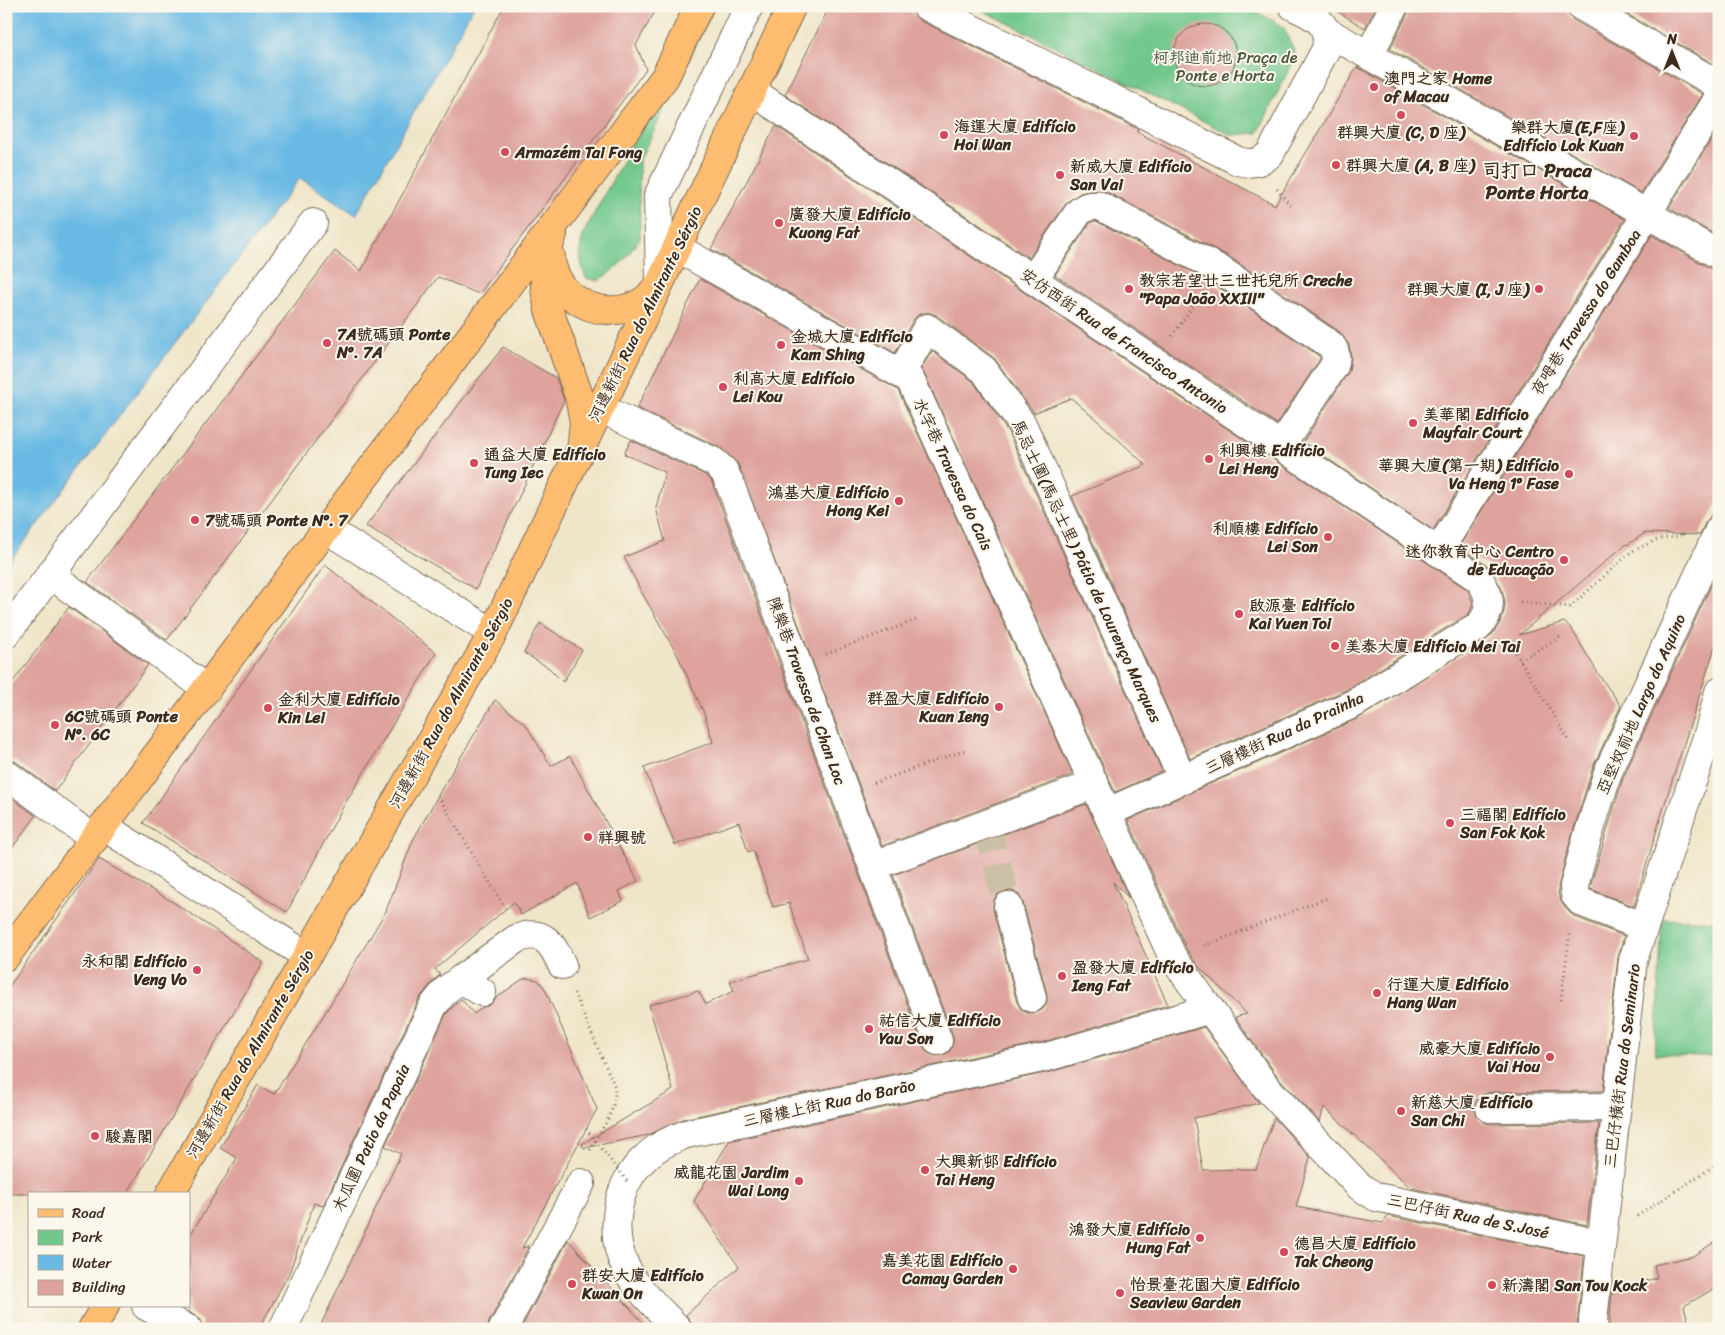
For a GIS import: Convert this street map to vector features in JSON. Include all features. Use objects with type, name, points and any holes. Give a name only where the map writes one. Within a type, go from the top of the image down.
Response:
[{"type":"main road","points":[[6,956],[664,77],[699,6]]},
{"type":"main road","name":"河邊新街 Rua do Almirante Sérgio","points":[[171,1192],[493,633],[792,6]]},
{"type":"main road","points":[[564,211],[550,243],[545,269],[546,289],[549,310],[579,396],[584,422],[581,448]]},
{"type":"main road","points":[[550,243],[551,264],[558,282],[572,297],[590,307],[610,311],[629,307],[646,299],[660,285]]},
{"type":"main road","points":[[92,1329],[104,1308]]},
{"type":"street","points":[[660,285],[658,196],[749,6]]},
{"type":"street","points":[[926,6],[1246,164],[1264,160],[1270,154],[1326,49],[1326,31]]},
{"type":"street","points":[[1293,6],[1315,17],[1326,31],[1719,255]]},
{"type":"street","points":[[1369,55],[1394,6]]},
{"type":"street","points":[[1581,6],[1719,85]]},
{"type":"street","name":"安仿西街 Rua de Francisco Antonio","points":[[752,91],[1479,579],[1486,588],[1489,604]]},
{"type":"street","name":"夜呣巷 Travessa do Gamboa","points":[[1438,552],[1719,97]]},
{"type":"street","points":[[1033,280],[1078,213],[1088,206],[1094,205],[1219,269],[1331,345],[1334,349],[1336,360],[1334,366],[1281,446]]},
{"type":"street","points":[[6,634],[313,223]]},
{"type":"street","name":"水字巷 Travessa do Cais","points":[[676,248],[910,379],[1174,958]]},
{"type":"street","name":"馬忌士圍(馬忌士里) Pátio de Lourenço Marques","points":[[901,373],[927,328],[984,370],[1022,424],[1183,780]]},
{"type":"street","name":"陳樂巷 Travessa de Chan Loc","points":[[600,408],[714,462],[724,471],[938,1041]]},
{"type":"street","points":[[326,529],[493,633]]},
{"type":"street","name":"亞堅奴前地 Largo do Aquino","points":[[1575,895],[1574,886],[1608,772],[1719,530]]},
{"type":"street","points":[[51,575],[207,689]]},
{"type":"street","name":"三層樓街 Rua da Prainha","points":[[1108,812],[1353,704],[1478,627],[1485,619],[1489,604]]},
{"type":"street","name":"三巴仔橫街 Rua do Seminario","points":[[1594,1329],[1593,1320],[1601,1244],[1633,960],[1710,728],[1719,692]]},
{"type":"street","points":[[6,774],[99,832],[307,956]]},
{"type":"street","points":[[873,866],[1095,784]]},
{"type":"street","points":[[1575,895],[1581,902],[1644,927]]},
{"type":"street","points":[[1008,906],[1032,998]]},
{"type":"street","name":"木瓜圍 Patio da Papaia","points":[[282,1329],[433,1006],[446,990],[472,986],[516,938],[525,935],[539,936],[547,940],[554,947],[562,965]]},
{"type":"street","name":"三巴仔街 Rua de S.José","points":[[1174,958],[1266,1087],[1360,1186],[1376,1197],[1601,1244]]},
{"type":"street","name":"三層樓上街 Rua do Barão","points":[[678,1329],[636,1284],[628,1271],[622,1257],[616,1226],[617,1211],[627,1181],[646,1157],[658,1148],[686,1134],[1047,1057],[1210,1009]]},
{"type":"street","points":[[1490,1108],[1617,1107]]},
{"type":"street","points":[[503,1329],[581,1182]]},
{"type":"street","points":[[150,1308],[188,1329]]},
{"type":"path","points":[[1154,361],[1219,269]]},
{"type":"path","points":[[1489,604],[1570,608],[1632,551],[1659,539]]},
{"type":"path","points":[[1489,604],[1520,660],[1570,742]]},
{"type":"path","points":[[797,664],[916,620]]},
{"type":"path","points":[[1520,660],[1562,636]]},
{"type":"path","points":[[846,794],[968,749]]},
{"type":"path","points":[[418,763],[507,912]]},
{"type":"path","points":[[1561,1000],[1575,895]]},
{"type":"path","points":[[1174,958],[1327,898]]},
{"type":"path","points":[[562,965],[616,1093],[614,1106],[581,1166],[581,1182]]},
{"type":"path","points":[[586,1129],[627,1181]]},
{"type":"path","points":[[1642,1213],[1719,1163]]},
{"type":"green space","points":[[707,6],[715,6],[639,161],[640,238],[625,259],[611,272],[598,281],[586,278],[580,255],[584,232]]},
{"type":"green space","name":"柯邦迪前地 Praça de Ponte e Horta","points":[[974,6],[1245,6],[1283,26],[1296,55],[1258,133],[1231,135]]},
{"type":"green space","points":[[1662,919],[1719,921],[1719,1057],[1655,1054]]},
{"type":"water","points":[[6,6],[474,6],[356,215],[300,178],[6,566]]},
{"type":"building","points":[[504,6],[658,6],[636,45],[646,69],[479,294],[438,277],[167,640],[87,582],[335,251],[361,271]]},
{"type":"building","points":[[830,6],[897,6],[913,13],[919,20],[1138,129],[1137,132],[1275,205],[1357,67],[1625,219],[1433,530],[1303,442],[1349,371],[1351,357],[1349,345],[1340,332],[1228,256],[1107,192],[1093,190],[1080,193],[1067,202],[1029,258],[785,95]]},
{"type":"building","points":[[1328,6],[1376,6],[1365,28]]},
{"type":"building","points":[[1409,6],[1565,6],[1573,20],[1703,94],[1641,193],[1390,49],[1408,13]]},
{"type":"building","points":[[1613,6],[1719,6],[1719,67]]},
{"type":"building","points":[[1199,24],[1211,24],[1227,33],[1234,43],[1236,55],[1234,67],[1227,77],[1211,86],[1199,86],[1188,81],[1179,72],[1174,61],[1174,49],[1179,38],[1188,29]]},
{"type":"building","points":[[776,126],[1468,590],[1473,603],[1470,612],[1346,690],[1190,759],[1072,496],[1146,465],[1071,398],[1034,413],[994,358],[936,315],[928,312],[919,314],[913,320],[895,353],[711,249]]},
{"type":"building","points":[[1719,127],[1719,237],[1669,208]]},
{"type":"building","points":[[1093,221],[1211,282],[1319,356],[1320,359],[1277,424],[1055,275]]},
{"type":"building","points":[[1652,235],[1711,269],[1719,271],[1719,498],[1700,535],[1645,533],[1626,544],[1519,635],[1564,622],[1571,628],[1599,675],[1621,706],[1593,767],[1558,887],[1559,897],[1563,905],[1575,917],[1624,936],[1618,958],[1603,1091],[1490,1092],[1482,1095],[1477,1100],[1474,1108],[1477,1116],[1483,1122],[1490,1124],[1599,1123],[1587,1225],[1411,1188],[1324,1107],[1320,1122],[1278,1077],[1235,1017],[1247,1014],[1199,967],[1187,950],[1128,820],[1359,718],[1490,637],[1500,623],[1504,611],[1505,602],[1501,587],[1488,566],[1459,547]]},
{"type":"building","points":[[700,279],[898,390],[1073,775],[882,846],[738,464],[721,448],[637,408]]},
{"type":"building","name":"通益大廈 Edifício Tung Iec","points":[[503,347],[556,378],[564,400],[476,589],[366,526]]},
{"type":"building","points":[[932,351],[973,381],[1008,432],[1162,771],[1115,792],[921,369]]},
{"type":"building","points":[[631,440],[705,475],[711,480],[923,1046],[928,1053],[936,1056],[944,1055],[950,1051],[953,1036],[893,875],[1086,804],[1129,898],[1113,882],[1168,1005],[1043,1042],[683,1119],[648,1135],[584,1148],[582,1144],[673,1090],[649,1005],[698,991],[706,1004],[734,991],[730,981],[808,959],[789,903],[773,907],[753,850],[748,852],[739,822],[675,845],[644,768],[713,742],[704,713],[677,654],[624,557],[665,541],[656,508],[665,472],[624,454]],"holes":[[[1004,891],[1013,891],[1019,895],[1023,902],[1047,994],[1047,1003],[1043,1009],[1036,1013],[1027,1013],[1021,1009],[1017,1002],[993,910],[993,901],[997,895]]]},
{"type":"building","points":[[325,565],[436,653],[340,812],[287,912],[143,823]]},
{"type":"building","points":[[1719,568],[1719,634],[1634,906],[1590,889],[1590,887],[1623,778]]},
{"type":"building","name":"6C號碼頭 Ponte Nº. 6C","points":[[69,607],[148,665],[55,791],[15,761],[6,759],[6,691]]},
{"type":"building","points":[[540,623],[582,650],[563,682],[549,668],[524,653]]},
{"type":"building","points":[[495,700],[526,725],[551,766],[570,756],[638,881],[619,891],[623,901],[590,917],[577,883],[521,915],[514,902],[435,969],[440,975],[419,999],[323,1206],[314,1203],[289,1273],[259,1329],[204,1329],[201,1320],[189,1312],[190,1235],[237,1158],[220,1148],[258,1085],[274,1094],[325,1013],[386,911],[413,840]]},
{"type":"building","points":[[6,794],[36,816],[6,856]]},
{"type":"building","points":[[99,859],[176,904],[263,962],[128,1192],[28,1192],[28,1194],[6,1194],[6,991]]},
{"type":"building","points":[[526,978],[538,980],[545,989],[597,1109],[522,1248],[529,1246],[489,1322],[488,1329],[319,1329],[401,1154],[385,1146],[446,1014],[461,999],[474,1014],[483,1007],[490,1005],[496,998]]},
{"type":"building","points":[[1204,1027],[1259,1103],[1194,1118],[1203,1170],[1256,1169],[1274,1118],[1310,1157],[1296,1207],[1383,1223],[1388,1216],[1584,1256],[1577,1329],[693,1329],[693,1325],[686,1315],[739,1267],[694,1201],[729,1141],[1050,1072]]},
{"type":"building","points":[[1719,1239],[1719,1286],[1684,1306],[1690,1329],[1609,1329],[1612,1290],[1657,1278],[1654,1265],[1693,1256]]},
{"type":"building","name":"群安大廈 Edifício Kwan On","points":[[568,1240],[649,1329],[521,1329]]},
{"type":"tunnel","points":[[986,824],[1008,906]]},
{"type":"place","name":"澳門之家 Home of Macau","points":[[1374,87]]},
{"type":"place","name":"群興大廈 (C, D 座)","points":[[1401,115]]},
{"type":"place","name":"海運大廈 Edifício Hoi Wan","points":[[944,135]]},
{"type":"place","name":"樂群大廈(E,F座) Edifício Lok Kuan","points":[[1634,136]]},
{"type":"place","name":"Armazém Tai Fong","points":[[505,152]]},
{"type":"place","name":"群興大廈 (A, B 座)","points":[[1336,165]]},
{"type":"place","name":"新威大廈 Edifício San Vai","points":[[1060,175]]},
{"type":"place","name":"廣發大廈 Edifício Kuong Fat","points":[[779,223]]},
{"type":"place","name":"教宗若望廿三世托兒所 Creche \"Papa João XXIII\"","points":[[1129,289]]},
{"type":"place","name":"群興大廈 (I, J 座)","points":[[1539,289]]},
{"type":"place","name":"7A號碼頭 Ponte Nº. 7A","points":[[327,343]]},
{"type":"place","name":"金城大廈 Edifício Kam Shing","points":[[781,345]]},
{"type":"place","name":"利高大廈 Edifício Lei Kou","points":[[723,387]]},
{"type":"place","name":"美華閣 Edifício Mayfair Court","points":[[1413,423]]},
{"type":"place","name":"利興樓 Edifício Lei Heng","points":[[1209,459]]},
{"type":"place","name":"通益大廈 Edifício Tung Iec","points":[[474,463]]},
{"type":"place","name":"華興大廈(第一期) Edifício Va Heng 1º Fase","points":[[1569,474]]},
{"type":"place","name":"鴻基大廈 Edifício Hong Kei","points":[[899,501]]},
{"type":"place","name":"7號碼頭 Ponte Nº. 7","points":[[195,520]]},
{"type":"place","name":"利順樓 Edifício Lei Son","points":[[1328,537]]},
{"type":"place","name":"迷你教育中心 Centro de Educação","points":[[1564,560]]},
{"type":"place","name":"啟源臺 Edifício Kai Yuen Toi","points":[[1239,614]]},
{"type":"place","name":"美泰大廈 Edifício Mei Tai","points":[[1335,646]]},
{"type":"place","name":"群盈大廈 Edifício Kuan Ieng","points":[[999,707]]},
{"type":"place","name":"金利大廈 Edifício Kin Lei","points":[[268,708]]},
{"type":"place","name":"6C號碼頭 Ponte Nº. 6C","points":[[55,725]]},
{"type":"place","name":"三福閣 Edifício San Fok Kok","points":[[1450,823]]},
{"type":"place","name":"祥興號","points":[[588,837]]},
{"type":"place","name":"永和閣 Edifício Veng Vo","points":[[197,970]]},
{"type":"place","name":"盈發大廈 Edifício Ieng Fat","points":[[1062,976]]},
{"type":"place","name":"行運大廈 Edifício Hang Wan","points":[[1377,993]]},
{"type":"place","name":"祐信大廈 Edifício Yau Son","points":[[869,1029]]},
{"type":"place","name":"威豪大廈 Edifício Vai Hou","points":[[1550,1057]]},
{"type":"place","name":"新慈大廈 Edifício San Chi","points":[[1401,1111]]},
{"type":"place","name":"駿嘉閣","points":[[95,1136]]},
{"type":"place","name":"大興新邨 Edifício Tai Heng","points":[[925,1170]]},
{"type":"place","name":"威龍花園 Jardim Wai Long","points":[[799,1181]]},
{"type":"place","name":"鴻發大廈 Edifício Hung Fat","points":[[1200,1238]]},
{"type":"place","name":"德昌大廈 Edifício Tak Cheong","points":[[1284,1252]]},
{"type":"place","name":"嘉美花園 Edifício Camay Garden","points":[[1013,1269]]},
{"type":"place","name":"群安大廈 Edifício Kwan On","points":[[572,1284]]},
{"type":"place","name":"新濤閣 San Tou Kock","points":[[1492,1285]]},
{"type":"place","name":"怡景臺花園大廈 Edifício Seaview Garden","points":[[1120,1293]]},
{"type":"district","name":"司打口 Praca Ponte Horta","points":[[1537,181]]}]
